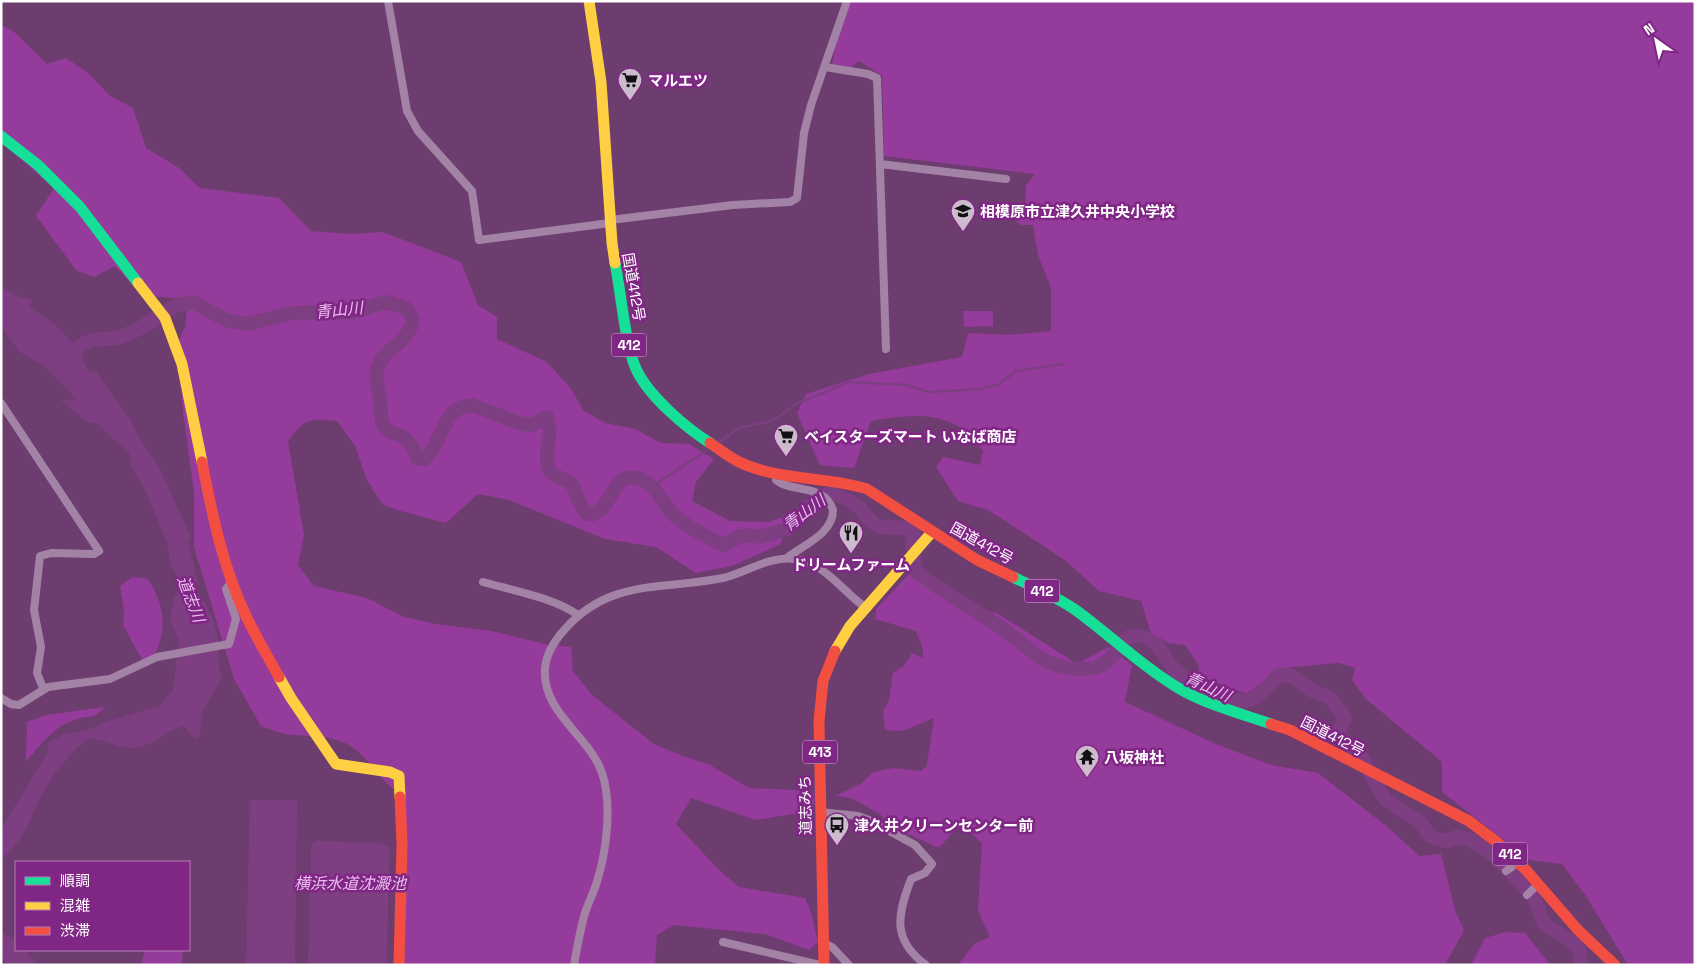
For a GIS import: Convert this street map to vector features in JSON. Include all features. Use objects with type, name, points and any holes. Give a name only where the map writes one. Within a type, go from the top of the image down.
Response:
[{"type":"main road","name":"国道412号","points":[[588,1],[601,82],[610,222],[630,352],[637,371],[649,389],[692,432],[739,462],[777,474],[848,483],[867,489],[977,560],[1058,599],[1078,611],[1125,651],[1177,687],[1218,706],[1290,730],[1469,821],[1498,843],[1578,930],[1614,965]]},
{"type":"main road","points":[[1,136],[38,165],[76,202],[165,318],[180,357],[214,524],[246,616],[280,679],[336,764],[390,772],[399,776],[402,844],[399,965]]},
{"type":"main road","name":"道志みち","points":[[824,965],[820,812],[820,706],[823,680],[836,646],[866,608],[932,532]]},
{"type":"street","points":[[388,1],[407,111],[418,130],[472,191],[479,240],[733,205],[790,202],[798,198],[806,124],[810,105],[847,1]]},
{"type":"street","points":[[825,67],[868,74],[877,78],[886,350]]},
{"type":"street","points":[[880,164],[1006,180]]},
{"type":"street","points":[[1,403],[99,551],[94,554],[51,553],[40,556],[34,610],[41,647],[37,673],[43,688]]},
{"type":"street","points":[[574,965],[582,923],[602,860],[606,833],[606,788],[603,774],[595,757],[567,725],[547,686],[545,669],[551,648],[578,615],[598,601],[623,593],[664,584],[725,577],[787,558],[816,538],[830,521],[832,510],[826,498],[810,490],[780,483],[776,480],[777,474]]},
{"type":"street","points":[[787,558],[806,562],[825,571],[866,608]]},
{"type":"street","points":[[1,698],[11,704],[19,705],[43,688],[60,684],[110,679],[157,657],[229,644],[235,625],[235,611],[226,592],[233,581]]},
{"type":"street","points":[[483,582],[550,602],[578,615]]},
{"type":"street","points":[[820,812],[858,816],[869,820],[915,846],[932,864],[925,872],[911,879],[900,926],[906,947],[926,965]]},
{"type":"street","points":[[1527,895],[1537,886]]},
{"type":"street","points":[[723,942],[820,965]]},
{"type":"street","points":[[824,943],[832,947],[849,965]]},
{"type":"shaded area","points":[[851,1],[1695,1],[1695,965],[1628,965],[1586,896],[1562,864],[1530,860],[1442,792],[1442,762],[1366,699],[1352,680],[1355,668],[1339,663],[1282,668],[1246,694],[1200,676],[1198,664],[1185,645],[1168,643],[1151,633],[1141,601],[1099,591],[1066,561],[988,510],[958,501],[936,467],[943,457],[980,465],[983,451],[962,428],[937,418],[915,416],[871,421],[854,468],[820,465],[797,413],[806,394],[869,374],[962,357],[968,333],[1007,335],[1051,331],[1051,288],[1038,255],[1033,225],[1021,225],[1015,220],[1025,208],[1026,185],[1035,174],[884,156],[882,76],[859,61],[851,67],[832,64],[837,39]]},
{"type":"shaded area","points":[[1,25],[13,31],[47,64],[66,58],[87,72],[110,96],[133,108],[146,148],[179,168],[200,188],[279,198],[311,231],[348,234],[383,232],[461,262],[478,305],[497,317],[497,339],[547,362],[572,390],[583,410],[605,423],[635,429],[661,443],[689,444],[714,459],[696,482],[692,501],[730,521],[768,522],[788,515],[781,544],[732,566],[696,573],[656,547],[605,539],[509,500],[478,494],[446,523],[382,504],[367,480],[355,446],[337,421],[314,420],[303,424],[288,441],[304,535],[298,565],[314,586],[367,598],[404,617],[436,624],[492,631],[545,644],[571,647],[573,671],[592,695],[654,744],[682,756],[708,764],[749,788],[794,790],[815,794],[813,811],[756,820],[691,798],[676,824],[719,870],[739,887],[805,898],[811,912],[818,942],[809,950],[765,934],[674,925],[657,935],[655,965],[393,965],[402,834],[396,791],[360,753],[339,740],[287,734],[261,726],[234,679],[194,547],[194,492],[183,413],[178,342],[185,327],[187,309],[199,299],[143,296],[115,266],[94,277],[77,271],[36,216],[54,188],[1,142]]},
{"type":"shaded area","points":[[963,311],[993,311],[993,326],[964,327]]},
{"type":"shaded area","points":[[912,571],[960,607],[997,613],[1077,664],[1108,647],[1132,665],[1125,702],[1216,744],[1271,765],[1318,773],[1389,828],[1419,856],[1441,854],[1456,913],[1464,930],[1445,965],[958,965],[975,943],[990,937],[978,911],[982,843],[961,823],[939,848],[890,826],[880,814],[851,798],[835,796],[860,784],[874,772],[893,768],[921,771],[927,765],[934,718],[903,731],[885,730],[883,711],[889,700],[893,673],[904,666],[912,653],[923,658],[923,649],[916,631],[875,619],[876,609]]},
{"type":"shaded area","points":[[133,577],[148,579],[159,601],[162,612],[162,634],[159,645],[146,667],[123,625],[124,610],[120,586]]},
{"type":"shaded area","points":[[105,707],[94,716],[77,719],[61,726],[48,737],[26,762],[27,722],[46,715]]},
{"type":"shaded area","points":[[1506,932],[1525,933],[1550,965],[1471,965],[1485,938]]},
{"type":"shaded area","points":[[145,951],[183,951],[181,965],[141,965]]},
{"type":"water","points":[[1,287],[17,296],[32,300],[29,307],[47,318],[72,342],[87,370],[97,373],[130,419],[138,436],[159,467],[191,538],[188,540],[197,580],[197,592],[207,606],[216,630],[219,667],[222,678],[202,713],[199,739],[194,738],[184,726],[142,747],[135,748],[128,748],[97,739],[86,740],[56,772],[42,794],[23,833],[1,858],[1,829],[48,752],[48,742],[63,735],[114,723],[128,725],[157,709],[173,690],[179,640],[170,620],[174,596],[181,587],[177,574],[171,566],[167,542],[146,492],[132,468],[129,453],[96,423],[87,422],[61,400],[77,399],[43,365],[20,352],[1,327]]},
{"type":"water","name":"横浜水道沈澱池","points":[[250,800],[297,800],[295,965],[246,965]]},
{"type":"water","name":"横浜水道沈澱池","points":[[316,841],[382,843],[384,846],[389,846],[387,965],[308,965],[311,845]]},
{"type":"water","points":[[1,931],[15,941],[15,951],[25,951],[38,965],[8,965],[1,956]]},
{"type":"waterway","name":"青山川","points":[[64,361],[83,344],[93,340],[116,338],[135,331],[177,305],[193,302],[226,320],[247,324],[292,313],[352,312],[386,302],[406,308],[413,319],[410,328],[401,341],[389,351],[380,363],[377,371],[377,382],[383,425],[387,430],[403,437],[414,450],[418,459],[424,459],[431,452],[448,418],[462,407],[472,405],[522,424],[532,425],[547,417],[550,430],[547,454],[548,466],[552,474],[573,486],[580,504],[589,514],[599,511],[623,480],[630,477],[638,478],[649,484],[672,513],[684,523],[724,545],[740,536],[759,537],[788,529],[815,501],[831,492],[849,500],[879,526],[901,528],[910,531],[915,536],[912,544],[916,571],[1050,663],[1074,669],[1098,667],[1110,659],[1128,638],[1140,636],[1153,642],[1177,672],[1210,690],[1231,698],[1250,700],[1264,690],[1278,675],[1290,675],[1311,690],[1330,698],[1345,718],[1338,733],[1361,757],[1385,799],[1420,822],[1429,835],[1436,839],[1446,841],[1458,837],[1470,839],[1499,859],[1535,899],[1544,924],[1576,944],[1580,952],[1581,965]]},
{"type":"waterway","points":[[719,442],[739,428],[772,421],[798,403],[850,382],[907,385],[928,392],[979,389],[998,385],[1016,371],[1063,364]]},
{"type":"waterway","points":[[651,487],[706,451]]},
{"type":"waterway","name":"道志川","points":[[105,729],[154,715]]},
{"type":"traffic: fast","points":[[1,136],[38,165],[80,207],[138,283]]},
{"type":"traffic: fast","points":[[615,263],[629,348],[637,371],[643,381],[669,411],[710,443]]},
{"type":"traffic: fast","points":[[1013,577],[1070,606],[1149,669],[1175,686],[1222,708],[1271,724]]},
{"type":"traffic: slow","points":[[589,1],[601,82],[615,263]]},
{"type":"traffic: slow","points":[[138,283],[165,318],[182,364],[202,462]]},
{"type":"traffic: slow","points":[[835,651],[850,626],[932,532]]},
{"type":"traffic: slow","points":[[279,677],[336,764],[390,772],[399,776],[400,797]]},
{"type":"traffic: jam","points":[[710,443],[735,460],[754,468],[867,489],[977,560],[1013,577]]},
{"type":"traffic: jam","points":[[202,462],[214,521],[231,579],[250,624],[279,677]]},
{"type":"traffic: jam","points":[[824,965],[819,721],[823,681],[835,651]]},
{"type":"traffic: jam","points":[[1271,724],[1290,730],[1469,821],[1498,843],[1526,870],[1578,930],[1615,965]]},
{"type":"traffic: jam","points":[[399,965],[402,844],[400,797]]},
{"type":"place","name":"マルエツ","points":[[630,101]]},
{"type":"place","name":"相模原市立津久井中央小学校","points":[[963,232]]},
{"type":"place","name":"ベイスターズマート いなば商店","points":[[786,457]]},
{"type":"place","name":"ドリームファーム","points":[[851,554]]},
{"type":"place","name":"八坂神社","points":[[1087,778]]},
{"type":"place","name":"津久井クリーンセンター前","points":[[837,846]]}]
